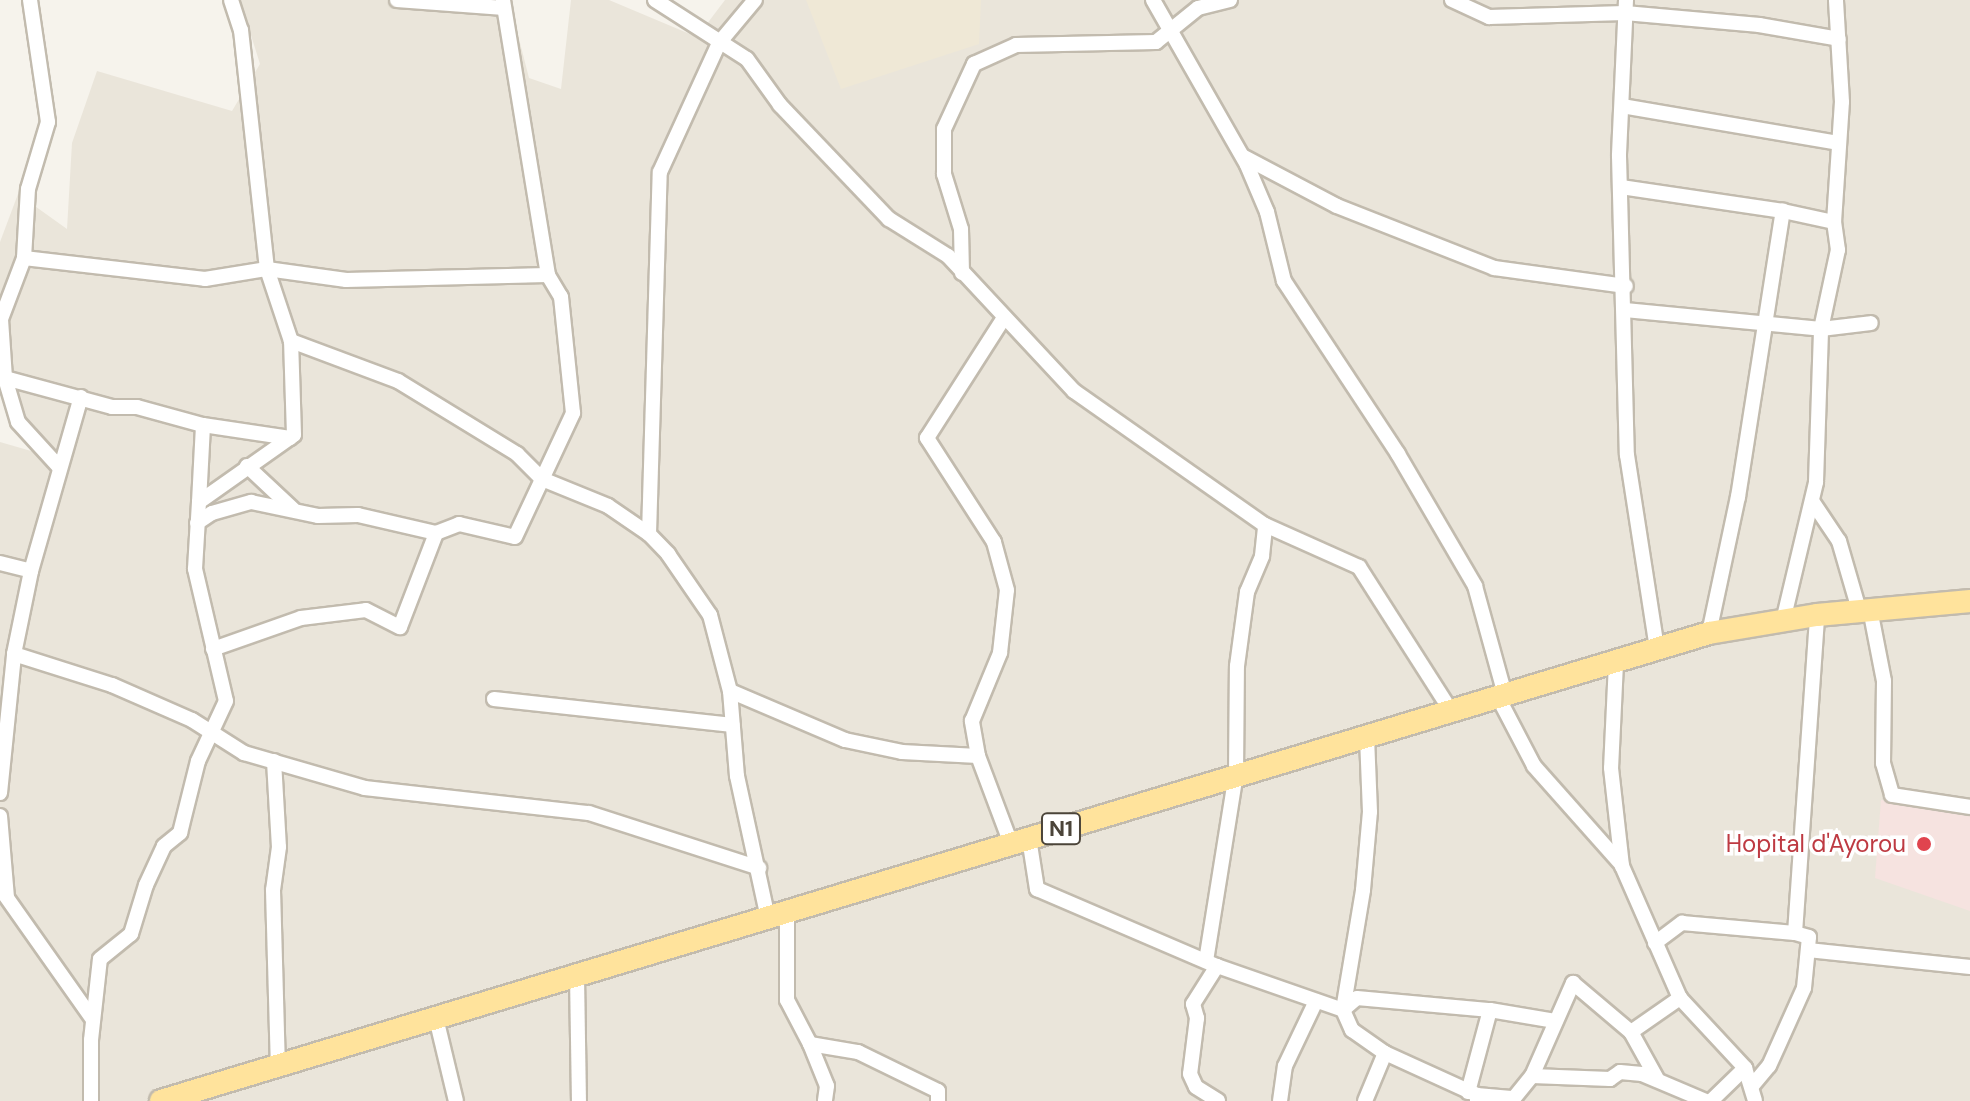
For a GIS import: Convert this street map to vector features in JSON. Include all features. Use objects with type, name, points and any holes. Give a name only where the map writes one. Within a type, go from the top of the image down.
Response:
[{"type":"main road","name":"N1","points":[[161,1101],[1709,633],[1817,615],[1970,601]]},
{"type":"street","points":[[30,0],[48,122],[28,189],[24,258],[1,319],[5,378],[18,422],[60,468]]},
{"type":"street","points":[[231,0],[241,30],[267,269],[291,341],[290,438]]},
{"type":"street","points":[[197,523],[212,513],[251,502],[297,512],[358,515],[436,533],[459,524],[515,537],[576,405],[561,297],[548,275],[504,4],[397,0]]},
{"type":"street","points":[[655,0],[747,59],[780,105],[889,219],[948,256],[1003,319],[1074,391],[1265,525],[1359,567],[1451,711]]},
{"type":"street","points":[[649,534],[660,172],[719,43],[755,0]]},
{"type":"street","points":[[1153,0],[1242,156],[1267,212],[1284,281],[1398,454],[1475,586],[1502,696],[1534,766],[1622,866]]},
{"type":"street","points":[[962,273],[961,229],[944,174],[944,129],[974,64],[1016,45],[1156,42],[1198,8],[1230,0]]},
{"type":"street","points":[[1452,0],[1489,17],[1626,6],[1839,39]]},
{"type":"street","points":[[1783,621],[1812,501],[1821,329],[1838,250],[1834,222],[1839,39],[1836,0]]},
{"type":"street","points":[[1626,6],[1621,187],[1626,286],[1627,455],[1657,649]]},
{"type":"street","points":[[1622,106],[1838,143]]},
{"type":"street","points":[[1242,156],[1337,206],[1494,268],[1626,286]]},
{"type":"street","points":[[1621,187],[1783,211],[1834,222]]},
{"type":"street","points":[[1709,633],[1727,560],[1783,211]]},
{"type":"street","points":[[24,258],[205,279],[267,269],[346,280],[548,275]]},
{"type":"street","points":[[1625,310],[1766,320],[1821,329],[1871,323]]},
{"type":"street","points":[[1003,319],[927,438],[994,542],[1007,590],[1000,653],[972,721],[978,756],[1020,841],[1037,889],[1212,964],[1343,1010]]},
{"type":"street","points":[[291,341],[398,381],[517,454],[542,479],[608,506],[649,534],[710,615],[730,691],[737,776],[759,868],[777,915],[787,1000],[827,1086],[825,1101]]},
{"type":"street","points":[[5,378],[203,425],[290,438]]},
{"type":"street","points":[[0,793],[14,654],[31,571],[81,397]]},
{"type":"street","points":[[91,1101],[93,1020],[100,959],[131,934],[164,846],[180,833],[198,761],[226,701],[195,569],[203,425]]},
{"type":"street","points":[[199,502],[290,438]]},
{"type":"street","points":[[247,466],[297,512]]},
{"type":"street","points":[[1812,501],[1839,541],[1865,610],[1884,681],[1883,763],[1892,795],[1970,807]]},
{"type":"street","points":[[1218,1101],[1196,1087],[1190,1074],[1197,1018],[1193,1004],[1212,964],[1236,774],[1237,666],[1247,592],[1262,556],[1265,525]]},
{"type":"street","points":[[213,649],[301,618],[366,610],[400,627],[436,533]]},
{"type":"street","points":[[0,563],[31,571]]},
{"type":"street","points":[[1795,933],[1817,615]]},
{"type":"street","points":[[14,654],[112,685],[213,734],[244,753],[365,788],[589,813],[759,868]]},
{"type":"street","points":[[1616,663],[1611,768],[1622,866],[1680,998],[1745,1068],[1754,1093]]},
{"type":"street","points":[[730,691],[845,740],[902,752],[978,756]]},
{"type":"street","points":[[494,699],[733,725]]},
{"type":"street","points":[[1367,737],[1365,874],[1343,1010],[1352,1030],[1385,1053],[1474,1096],[1514,1098],[1532,1076],[1573,983],[1631,1032],[1657,1079]]},
{"type":"street","points":[[274,761],[279,847],[273,890],[278,1066]]},
{"type":"street","points":[[0,816],[3,893],[93,1020]]},
{"type":"street","points":[[1655,943],[1682,923],[1795,933],[1809,937],[1804,988],[1754,1093]]},
{"type":"street","points":[[1808,950],[1970,967]]},
{"type":"street","points":[[577,976],[579,1101]]},
{"type":"street","points":[[1343,1010],[1357,998],[1490,1010],[1555,1021]]},
{"type":"street","points":[[1631,1032],[1680,998]]},
{"type":"street","points":[[1280,1101],[1285,1066],[1316,1001]]},
{"type":"street","points":[[1474,1096],[1490,1010]]},
{"type":"street","points":[[436,1018],[456,1101]]},
{"type":"street","points":[[810,1044],[858,1052],[938,1091],[938,1101]]},
{"type":"street","points":[[1365,1101],[1385,1053]]},
{"type":"street","points":[[1532,1076],[1610,1079],[1620,1072],[1657,1079],[1708,1101],[1745,1068]]},
{"type":"shaded area","points":[[240,0],[509,0],[529,78],[561,89],[571,0],[609,0],[697,37],[725,0],[1970,0],[1970,1101],[0,1101],[0,442],[38,453],[0,379],[0,242],[18,194],[67,229],[72,143],[97,71],[232,111],[260,64]]},
{"type":"shaded area","points":[[806,0],[981,0],[979,44],[841,89]]},
{"type":"shaded area","name":"Hopital d'Ayorou","points":[[1881,800],[1970,809],[1970,911],[1875,878]]},
{"type":"place","name":"Hopital d'Ayorou","points":[[1924,844]]}]
